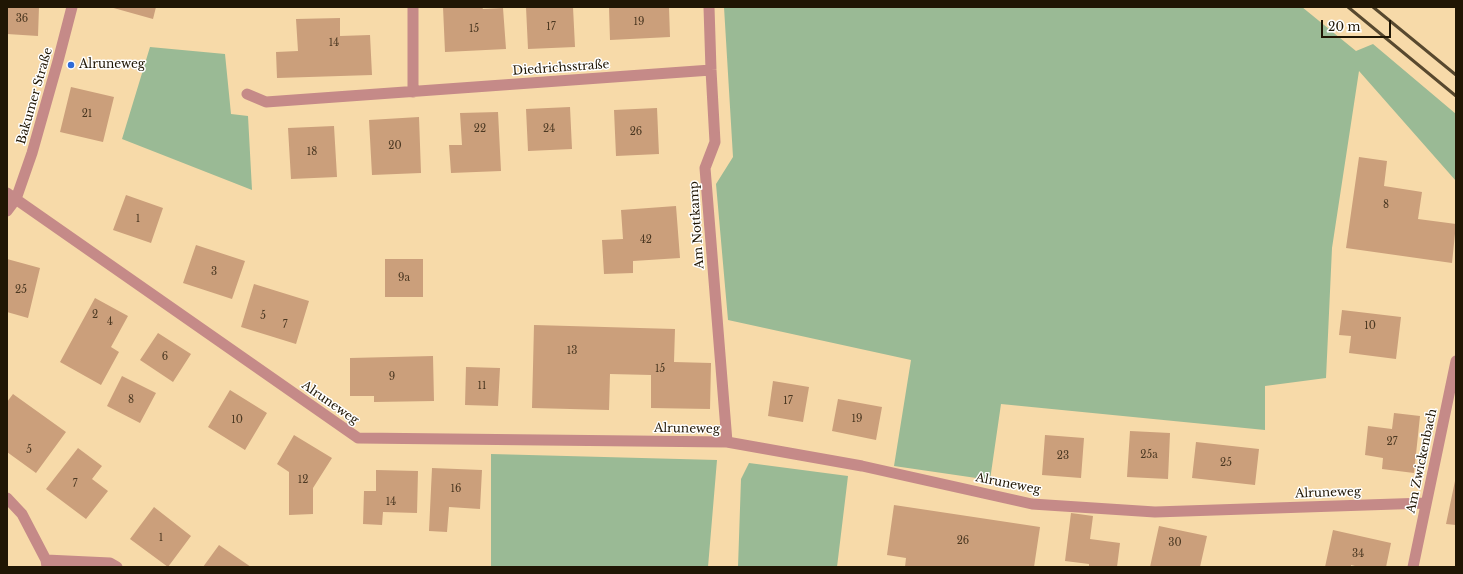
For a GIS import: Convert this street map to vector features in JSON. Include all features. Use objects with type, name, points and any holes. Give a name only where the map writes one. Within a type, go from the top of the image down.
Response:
[{"type":"street","name":"Bakumer Straße","points":[[7,211],[12,196],[32,153],[72,7]]},
{"type":"street","points":[[412,7],[413,92]]},
{"type":"street","name":"Am Nottkamp","points":[[709,7],[710,70],[715,142],[705,168],[727,442]]},
{"type":"street","name":"Diedrichsstraße","points":[[247,94],[266,102],[710,70]]},
{"type":"street","name":"Alruneweg","points":[[12,196],[358,438],[727,442],[862,466],[1032,504],[1155,512],[1426,503]]},
{"type":"street","name":"Am Zwickenbach","points":[[1413,567],[1456,361]]},
{"type":"street","points":[[7,498],[22,514],[47,563],[110,563],[117,567]]},
{"type":"green space","points":[[724,7],[1302,7],[1356,51],[1373,44],[1456,114],[1456,181],[1359,71],[1332,248],[1326,378],[1265,386],[1265,430],[1001,404],[990,480],[894,466],[911,360],[728,320],[716,184],[733,157]]},
{"type":"green space","points":[[150,47],[225,54],[231,114],[248,116],[252,190],[122,139]]},
{"type":"green space","points":[[491,454],[717,460],[708,567],[491,567]]},
{"type":"green space","points":[[749,463],[848,476],[837,567],[738,567],[741,479]]},
{"type":"building","points":[[7,7],[39,7],[38,36],[7,34]]},
{"type":"building","points":[[110,7],[156,7],[153,19]]},
{"type":"building","points":[[443,7],[482,7],[483,9],[503,8],[506,49],[445,52]]},
{"type":"building","points":[[526,7],[573,7],[575,47],[528,49]]},
{"type":"building","points":[[609,7],[669,7],[670,37],[610,40]]},
{"type":"building","points":[[340,18],[340,36],[370,35],[372,75],[277,78],[276,52],[298,51],[296,19]]},
{"type":"building","points":[[71,87],[114,97],[103,142],[60,132]]},
{"type":"building","points":[[570,107],[572,149],[528,151],[526,109]]},
{"type":"building","points":[[657,108],[659,154],[616,156],[614,110]]},
{"type":"building","points":[[498,112],[501,171],[451,173],[449,145],[462,145],[460,113]]},
{"type":"building","points":[[419,117],[421,173],[372,175],[369,120]]},
{"type":"building","points":[[334,126],[337,177],[291,179],[288,128]]},
{"type":"building","points":[[1359,157],[1387,161],[1384,186],[1422,192],[1418,219],[1456,224],[1452,263],[1346,248]]},
{"type":"building","points":[[126,195],[163,208],[151,243],[113,230]]},
{"type":"building","points":[[676,206],[680,258],[633,261],[633,273],[604,274],[602,240],[623,239],[621,210]]},
{"type":"building","points":[[196,245],[245,261],[232,299],[183,283]]},
{"type":"building","points":[[7,259],[40,268],[28,318],[7,312]]},
{"type":"building","points":[[385,259],[423,259],[423,297],[385,297]]},
{"type":"building","points":[[254,284],[309,301],[296,344],[241,327]]},
{"type":"building","points":[[95,298],[128,316],[111,347],[119,352],[101,385],[60,362]]},
{"type":"building","points":[[1342,310],[1401,317],[1396,359],[1349,353],[1351,336],[1339,335]]},
{"type":"building","points":[[534,325],[675,329],[674,362],[711,363],[710,409],[651,408],[651,375],[610,374],[609,410],[532,408]]},
{"type":"building","points":[[158,333],[191,354],[173,382],[140,360]]},
{"type":"building","points":[[433,356],[434,401],[374,402],[374,396],[350,396],[350,358]]},
{"type":"building","points":[[466,367],[500,368],[498,406],[465,405]]},
{"type":"building","points":[[122,376],[156,393],[140,423],[107,406]]},
{"type":"building","points":[[773,381],[809,387],[803,422],[768,416]]},
{"type":"building","points":[[230,390],[267,413],[245,450],[208,427]]},
{"type":"building","points":[[13,394],[66,432],[36,473],[7,452],[7,402]]},
{"type":"building","points":[[838,399],[882,407],[876,440],[832,431]]},
{"type":"building","points":[[1394,413],[1420,416],[1414,473],[1382,469],[1383,458],[1365,455],[1368,426],[1392,429]]},
{"type":"building","points":[[1130,431],[1170,433],[1168,479],[1127,477]]},
{"type":"building","points":[[294,435],[332,458],[313,488],[313,514],[289,515],[289,472],[277,464]]},
{"type":"building","points":[[1045,435],[1084,438],[1081,478],[1042,475]]},
{"type":"building","points":[[1196,442],[1259,449],[1255,485],[1192,478]]},
{"type":"building","points":[[78,448],[102,466],[92,479],[108,491],[86,519],[46,489]]},
{"type":"building","points":[[432,468],[482,470],[480,509],[449,507],[447,532],[429,531]]},
{"type":"building","points":[[376,470],[418,471],[417,513],[383,512],[382,525],[363,524],[364,491],[376,491]]},
{"type":"building","points":[[1456,481],[1456,525],[1446,524]]},
{"type":"building","points":[[894,505],[1040,527],[1034,567],[905,567],[906,558],[887,555]]},
{"type":"building","points":[[154,507],[191,536],[168,567],[130,539]]},
{"type":"building","points":[[1071,513],[1093,516],[1090,539],[1120,543],[1117,567],[1089,567],[1089,564],[1065,561]]},
{"type":"building","points":[[1159,526],[1207,536],[1200,567],[1150,567]]},
{"type":"building","points":[[1333,530],[1391,543],[1386,567],[1359,567],[1351,565],[1351,567],[1325,567]]},
{"type":"building","points":[[219,545],[251,567],[203,567]]},
{"type":"railway","points":[[1348,7],[1456,96]]},
{"type":"railway","points":[[1373,7],[1456,75]]},
{"type":"place","name":"Alruneweg","points":[[71,65]]}]
